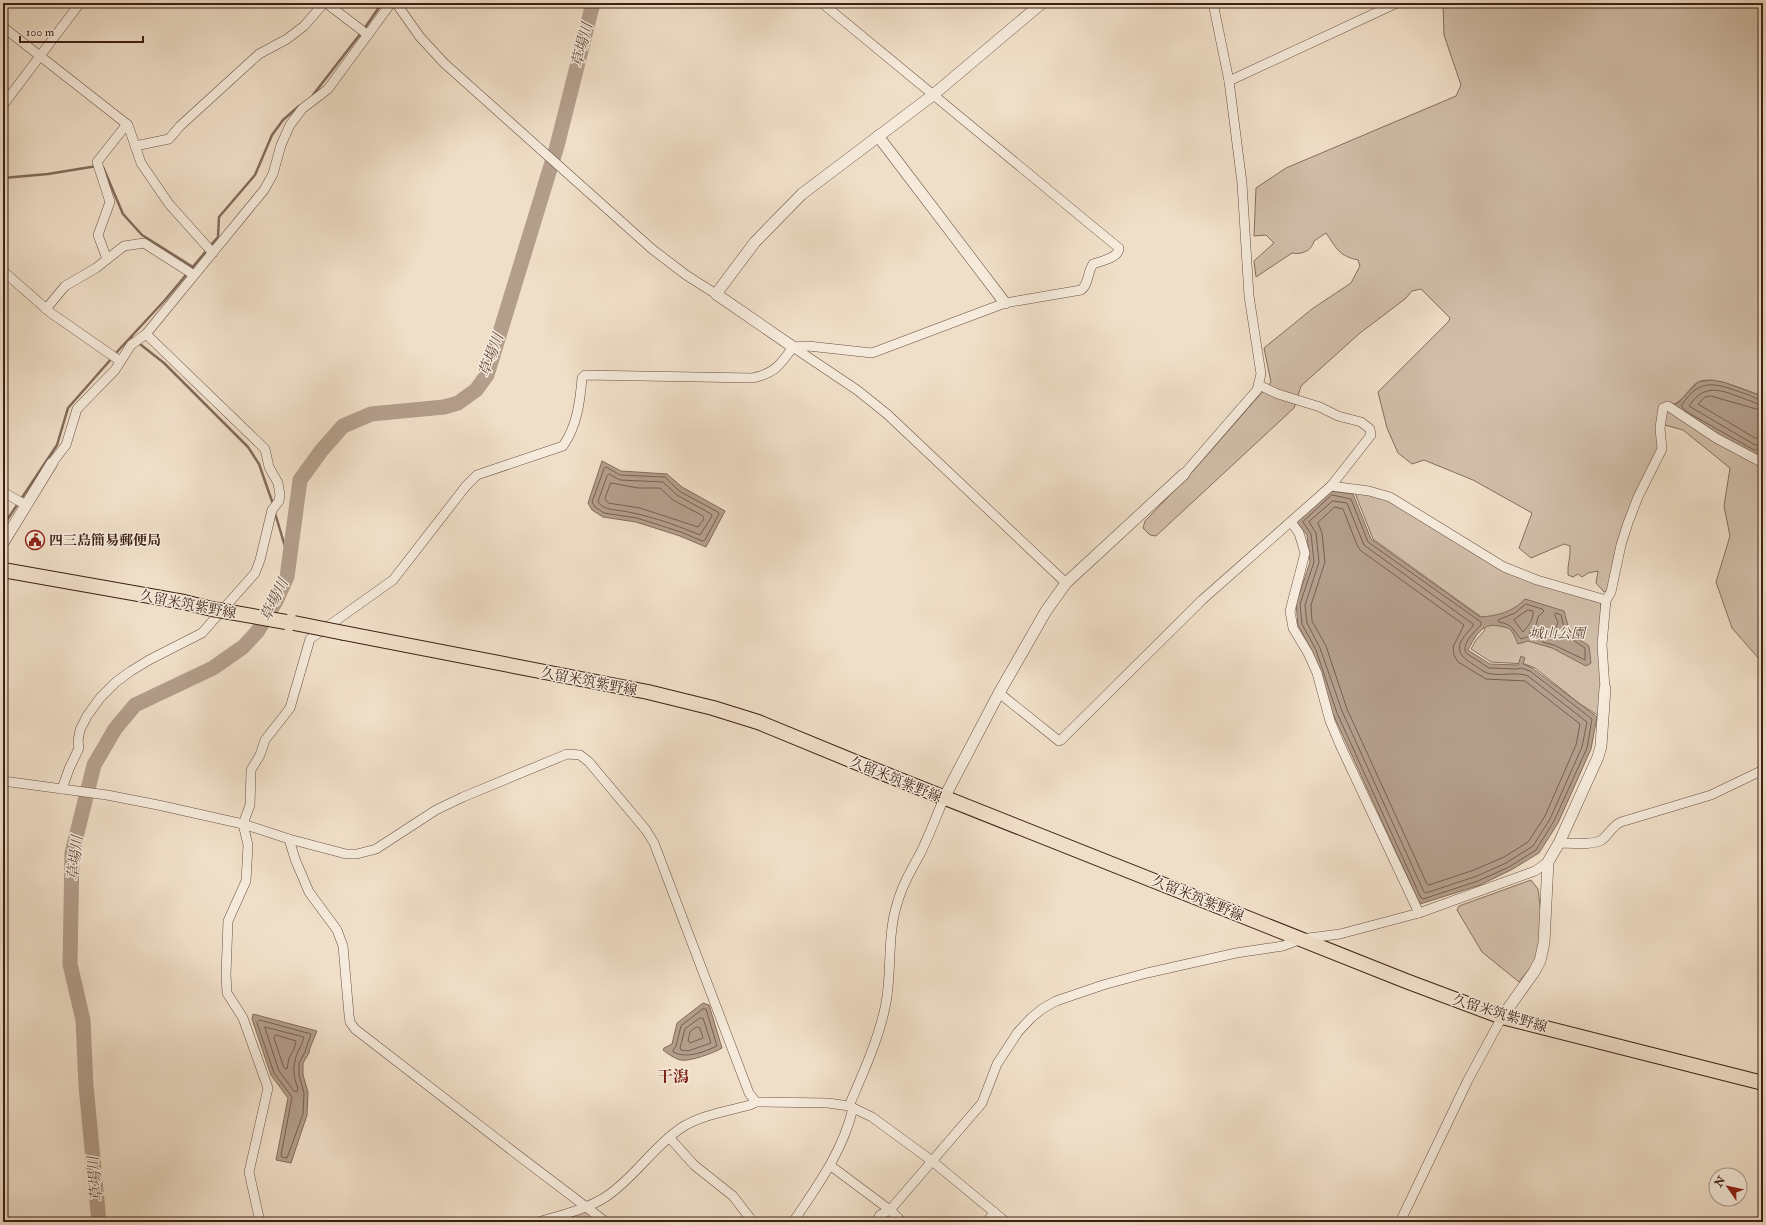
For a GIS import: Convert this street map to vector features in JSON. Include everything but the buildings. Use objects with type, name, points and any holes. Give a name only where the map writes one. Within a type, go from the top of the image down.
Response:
[{"type":"main road","name":"久留米筑紫野線","points":[[3,570],[290,622],[648,692],[714,708],[758,722],[944,798],[1406,981],[1502,1017],[1763,1083]]},
{"type":"street","points":[[3,105],[80,3]]},
{"type":"street","points":[[135,146],[169,139],[180,126],[259,54],[287,39],[304,26],[325,3],[368,35]]},
{"type":"street","points":[[3,542],[52,463],[66,445],[77,409],[115,370],[131,345],[146,334],[264,190],[273,174],[281,145],[290,125],[302,109],[328,89],[391,3]]},
{"type":"street","points":[[396,3],[420,37],[444,63],[652,249],[686,276],[716,294],[857,390],[887,414],[1066,583]]},
{"type":"street","points":[[260,1222],[249,1172],[268,1088],[243,1018],[227,994],[226,975],[228,921],[246,881],[248,846],[243,824],[250,805],[251,770],[260,755],[265,740],[290,708],[310,640],[393,580],[466,486],[477,475],[563,446],[568,439],[580,405],[582,378],[585,375],[753,378],[766,375],[776,368],[793,347],[808,346],[872,353],[1005,303],[1081,290],[1087,284],[1090,268],[1093,264],[1116,255],[1119,251],[1119,248],[822,3]]},
{"type":"street","points":[[716,294],[755,242],[802,194],[933,94],[1042,3]]},
{"type":"street","points":[[794,1222],[831,1166],[848,1128],[851,1107],[875,1042],[886,1002],[891,930],[897,904],[905,881],[920,853],[944,798],[1034,629],[1066,583],[1184,474],[1246,403],[1259,385],[1261,374],[1249,296],[1242,183],[1229,81],[1213,3]]},
{"type":"street","points":[[1229,81],[1397,3]]},
{"type":"street","points":[[3,27],[127,124],[131,130],[141,163],[169,204],[213,253]]},
{"type":"street","points":[[107,259],[98,235],[110,202],[96,162],[127,124]]},
{"type":"street","points":[[878,136],[1005,303]]},
{"type":"street","points":[[46,309],[65,286],[96,268],[124,246],[144,243],[194,275]]},
{"type":"street","points":[[3,271],[46,309],[120,361]]},
{"type":"street","points":[[64,789],[69,769],[79,748],[78,741],[80,730],[87,716],[100,698],[116,682],[131,671],[149,660],[202,633],[217,617],[255,573],[260,560],[272,510],[279,501],[280,495],[278,483],[269,467],[264,449],[146,334]]},
{"type":"street","points":[[999,693],[1059,740],[1061,740],[1202,600],[1331,486],[1371,435],[1370,430],[1361,422],[1338,416],[1320,407],[1278,394],[1259,385]]},
{"type":"street","points":[[876,1222],[880,1215],[890,1210],[982,1103],[997,1064],[1008,1047],[1031,1018],[1042,1009],[1056,1001],[1147,973],[1236,952],[1284,946],[1301,939],[1340,934],[1419,913],[1535,871],[1548,862],[1559,843],[1598,757],[1601,746],[1605,688],[1602,646],[1606,600],[1611,592],[1621,545],[1638,497],[1662,449],[1660,428],[1663,408],[1668,406],[1711,435],[1763,463]]},
{"type":"street","points":[[1331,486],[1369,491],[1390,497],[1504,567],[1537,580],[1606,600]]},
{"type":"street","points":[[3,492],[26,505]]},
{"type":"street","points":[[1291,522],[1299,533],[1305,553],[1290,611],[1293,628],[1308,653],[1316,673],[1330,721],[1341,747],[1419,913]]},
{"type":"street","points":[[3,781],[104,795],[243,824],[289,839],[346,854],[357,854],[376,849],[436,810],[464,797],[567,754],[580,755],[590,762],[646,830],[654,843],[728,1042],[749,1093],[756,1102]]},
{"type":"street","points":[[1559,843],[1602,840],[1614,825],[1711,795],[1763,770]]},
{"type":"street","points":[[289,839],[295,860],[309,892],[325,916],[337,930],[343,946],[350,1022],[355,1029],[606,1222]]},
{"type":"street","points":[[1400,1222],[1466,1086],[1502,1017],[1534,972],[1543,952],[1548,862]]},
{"type":"street","points":[[544,1221],[596,1203],[613,1191],[682,1127],[756,1102],[828,1103],[851,1107],[872,1117],[932,1161],[1006,1222]]},
{"type":"street","points":[[669,1138],[694,1165],[733,1196],[753,1222]]},
{"type":"street","points":[[831,1166],[890,1210],[902,1222]]},
{"type":"street","points":[[987,1222],[994,1212]]},
{"type":"green space","points":[[1443,3],[1763,3],[1763,398],[1759,395],[1729,384],[1712,380],[1704,380],[1698,382],[1680,401],[1672,405],[1755,455],[1763,452],[1763,671],[1760,660],[1732,628],[1716,582],[1730,536],[1724,506],[1730,468],[1683,430],[1658,423],[1658,448],[1607,591],[1604,592],[1596,583],[1598,571],[1588,573],[1582,577],[1578,574],[1573,577],[1568,575],[1570,546],[1564,544],[1531,558],[1519,548],[1532,513],[1473,480],[1424,460],[1412,464],[1398,453],[1387,428],[1378,392],[1449,321],[1450,318],[1421,289],[1412,291],[1405,299],[1360,333],[1301,386],[1294,408],[1156,536],[1150,535],[1143,528],[1145,521],[1194,470],[1271,382],[1264,348],[1312,309],[1351,283],[1360,266],[1358,260],[1342,254],[1326,233],[1314,241],[1309,250],[1306,252],[1292,253],[1256,277],[1254,261],[1274,243],[1266,235],[1254,236],[1256,188],[1286,168],[1456,96],[1461,85],[1444,35]]},
{"type":"green space","name":"城山公園","points":[[1355,493],[1384,497],[1469,549],[1601,602],[1601,682],[1599,716],[1580,704],[1535,668],[1525,664],[1491,662],[1471,649],[1476,640],[1485,630],[1480,616],[1373,539]]},
{"type":"green space","points":[[1531,880],[1538,889],[1541,914],[1539,944],[1534,963],[1519,982],[1482,952],[1457,910],[1459,906]]},
{"type":"green space","points":[[585,1211],[602,1222],[553,1222]]},
{"type":"water","points":[[1711,380],[1723,382],[1759,395],[1763,398],[1763,452],[1755,455],[1685,415],[1671,405],[1678,403],[1698,382]]},
{"type":"water","points":[[602,461],[621,471],[667,474],[682,487],[725,511],[706,547],[680,536],[636,522],[603,517],[592,510],[588,503]]},
{"type":"water","points":[[1331,491],[1353,494],[1371,539],[1480,617],[1493,616],[1510,610],[1525,599],[1564,611],[1570,633],[1589,646],[1591,663],[1586,666],[1552,648],[1528,641],[1518,644],[1511,630],[1505,627],[1493,625],[1488,626],[1484,628],[1473,640],[1468,650],[1490,664],[1518,665],[1521,656],[1525,658],[1523,664],[1532,668],[1597,717],[1591,749],[1558,823],[1539,853],[1511,870],[1480,885],[1420,904],[1333,714],[1312,651],[1298,625],[1296,604],[1310,562],[1307,535],[1296,521]]},
{"type":"water","points":[[703,1003],[709,1005],[722,1048],[701,1057],[689,1060],[680,1060],[663,1050],[672,1044],[677,1023]]},
{"type":"water","points":[[253,1014],[317,1031],[309,1053],[303,1063],[303,1075],[308,1092],[307,1115],[291,1163],[276,1160],[288,1098],[271,1075],[252,1019]]},
{"type":"waterway","points":[[364,29],[382,3]]},
{"type":"waterway","name":"草場川","points":[[99,1222],[86,1086],[83,1020],[70,964],[72,853],[94,765],[115,729],[135,705],[213,668],[243,647],[257,632],[276,601],[287,577],[300,480],[321,451],[343,426],[371,414],[444,407],[458,403],[476,390],[487,375],[557,146],[593,3]]},
{"type":"waterway","points":[[313,95],[361,33]]},
{"type":"waterway","points":[[210,246],[218,237],[219,217],[255,175],[272,135],[283,120],[299,106]]},
{"type":"waterway","points":[[3,178],[48,174],[97,166]]},
{"type":"waterway","points":[[103,167],[123,214],[142,235],[193,267]]},
{"type":"waterway","points":[[115,354],[165,300],[207,250]]},
{"type":"waterway","points":[[131,337],[164,363],[248,447],[259,464],[273,504]]},
{"type":"waterway","points":[[3,526],[57,445],[68,408],[112,358]]},
{"type":"waterway","points":[[275,513],[289,560]]},
{"type":"place","name":"四三島簡易郵便局","points":[[35,540]]},
{"type":"district","name":"干潟","points":[[673,1076]]}]
